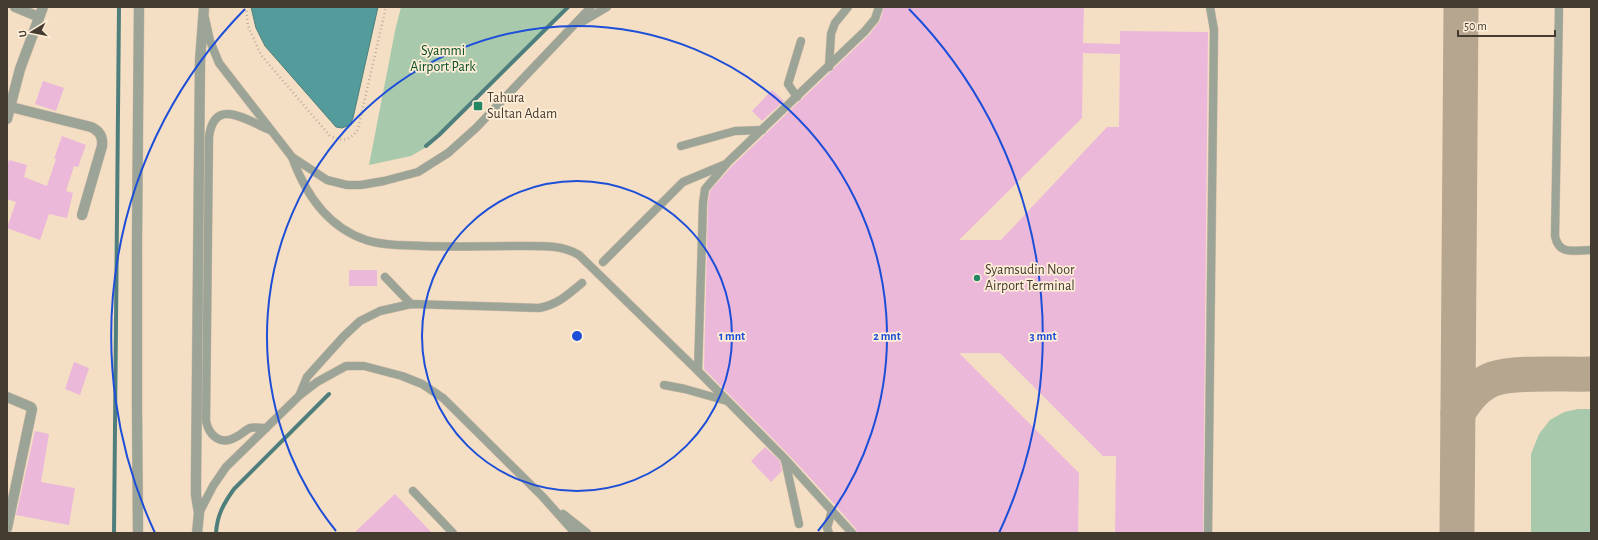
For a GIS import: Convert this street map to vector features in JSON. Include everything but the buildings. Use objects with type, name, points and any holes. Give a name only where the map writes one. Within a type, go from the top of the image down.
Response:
[{"type":"street","points":[[7,119],[20,69],[41,12],[15,7]]},
{"type":"street","points":[[138,533],[137,246],[139,7]]},
{"type":"street","points":[[197,533],[199,514],[196,495],[196,479],[200,61],[204,7]]},
{"type":"street","points":[[11,107],[91,127],[97,129],[101,135],[102,146],[82,215]]},
{"type":"street","points":[[7,397],[31,407],[32,410],[7,528]]},
{"type":"lane","points":[[204,7],[210,41],[219,63],[292,157],[328,180],[347,185],[362,185],[418,172],[448,153],[476,128],[591,7]]},
{"type":"lane","points":[[572,28],[607,7]]},
{"type":"lane","points":[[829,67],[831,34],[835,23],[848,7]]},
{"type":"lane","points":[[698,371],[703,203],[705,189],[728,162],[865,31],[875,19],[879,7]]},
{"type":"lane","points":[[1208,533],[1214,30],[1210,7]]},
{"type":"lane","points":[[1559,7],[1555,236],[1557,245],[1560,248],[1566,250],[1591,250]]},
{"type":"lane","points":[[797,97],[788,84],[801,41]]},
{"type":"lane","points":[[266,428],[250,428],[234,438],[225,440],[216,438],[210,434],[207,428],[209,137],[213,121],[220,115],[228,113],[238,115],[270,130]]},
{"type":"lane","points":[[681,146],[735,131],[762,130]]},
{"type":"lane","points":[[292,157],[300,179],[321,210],[334,222],[349,232],[366,240],[390,245],[524,246],[563,248],[571,250],[579,255],[698,371],[785,460],[852,533]]},
{"type":"lane","points":[[603,262],[683,182],[728,162]]},
{"type":"lane","points":[[385,277],[411,304]]},
{"type":"lane","points":[[300,395],[307,376],[360,321],[380,310],[411,304],[539,308],[550,306],[560,301],[582,283]]},
{"type":"lane","points":[[199,514],[213,486],[226,467],[300,395],[317,382],[346,366],[364,366],[385,370],[422,384],[442,398],[542,496],[575,533]]},
{"type":"lane","points":[[664,385],[727,401]]},
{"type":"lane","points":[[785,460],[799,524]]},
{"type":"lane","points":[[413,491],[453,533]]},
{"type":"lane","points":[[542,496],[587,533]]},
{"type":"lane","points":[[829,533],[828,528],[832,510]]},
{"type":"path","points":[[246,7],[248,26],[261,55],[330,136],[338,140],[346,140],[353,136],[358,129],[386,7]]},
{"type":"green space","name":"Syammi Airport Park","points":[[401,7],[570,7],[430,145],[411,156],[369,165]]},
{"type":"green space","points":[[1578,409],[1591,409],[1591,533],[1531,533],[1531,454],[1539,434],[1550,420],[1564,412]]},
{"type":"water","points":[[251,7],[378,7],[353,118],[350,125],[342,128],[336,127],[265,46],[256,28]]},
{"type":"waterway","points":[[114,533],[119,7]]},
{"type":"waterway","points":[[426,146],[439,135],[568,7]]},
{"type":"waterway","points":[[216,533],[218,520],[222,510],[234,489],[329,394]]},
{"type":"taxiway","points":[[1457,533],[1461,7]]},
{"type":"taxiway","points":[[1458,413],[1472,393],[1493,379],[1527,374],[1591,374]]},
{"type":"place","name":"Tahura Sultan Adam","points":[[478,106]]},
{"type":"place","name":"Syamsudin Noor Airport Terminal","points":[[977,278]]}]
